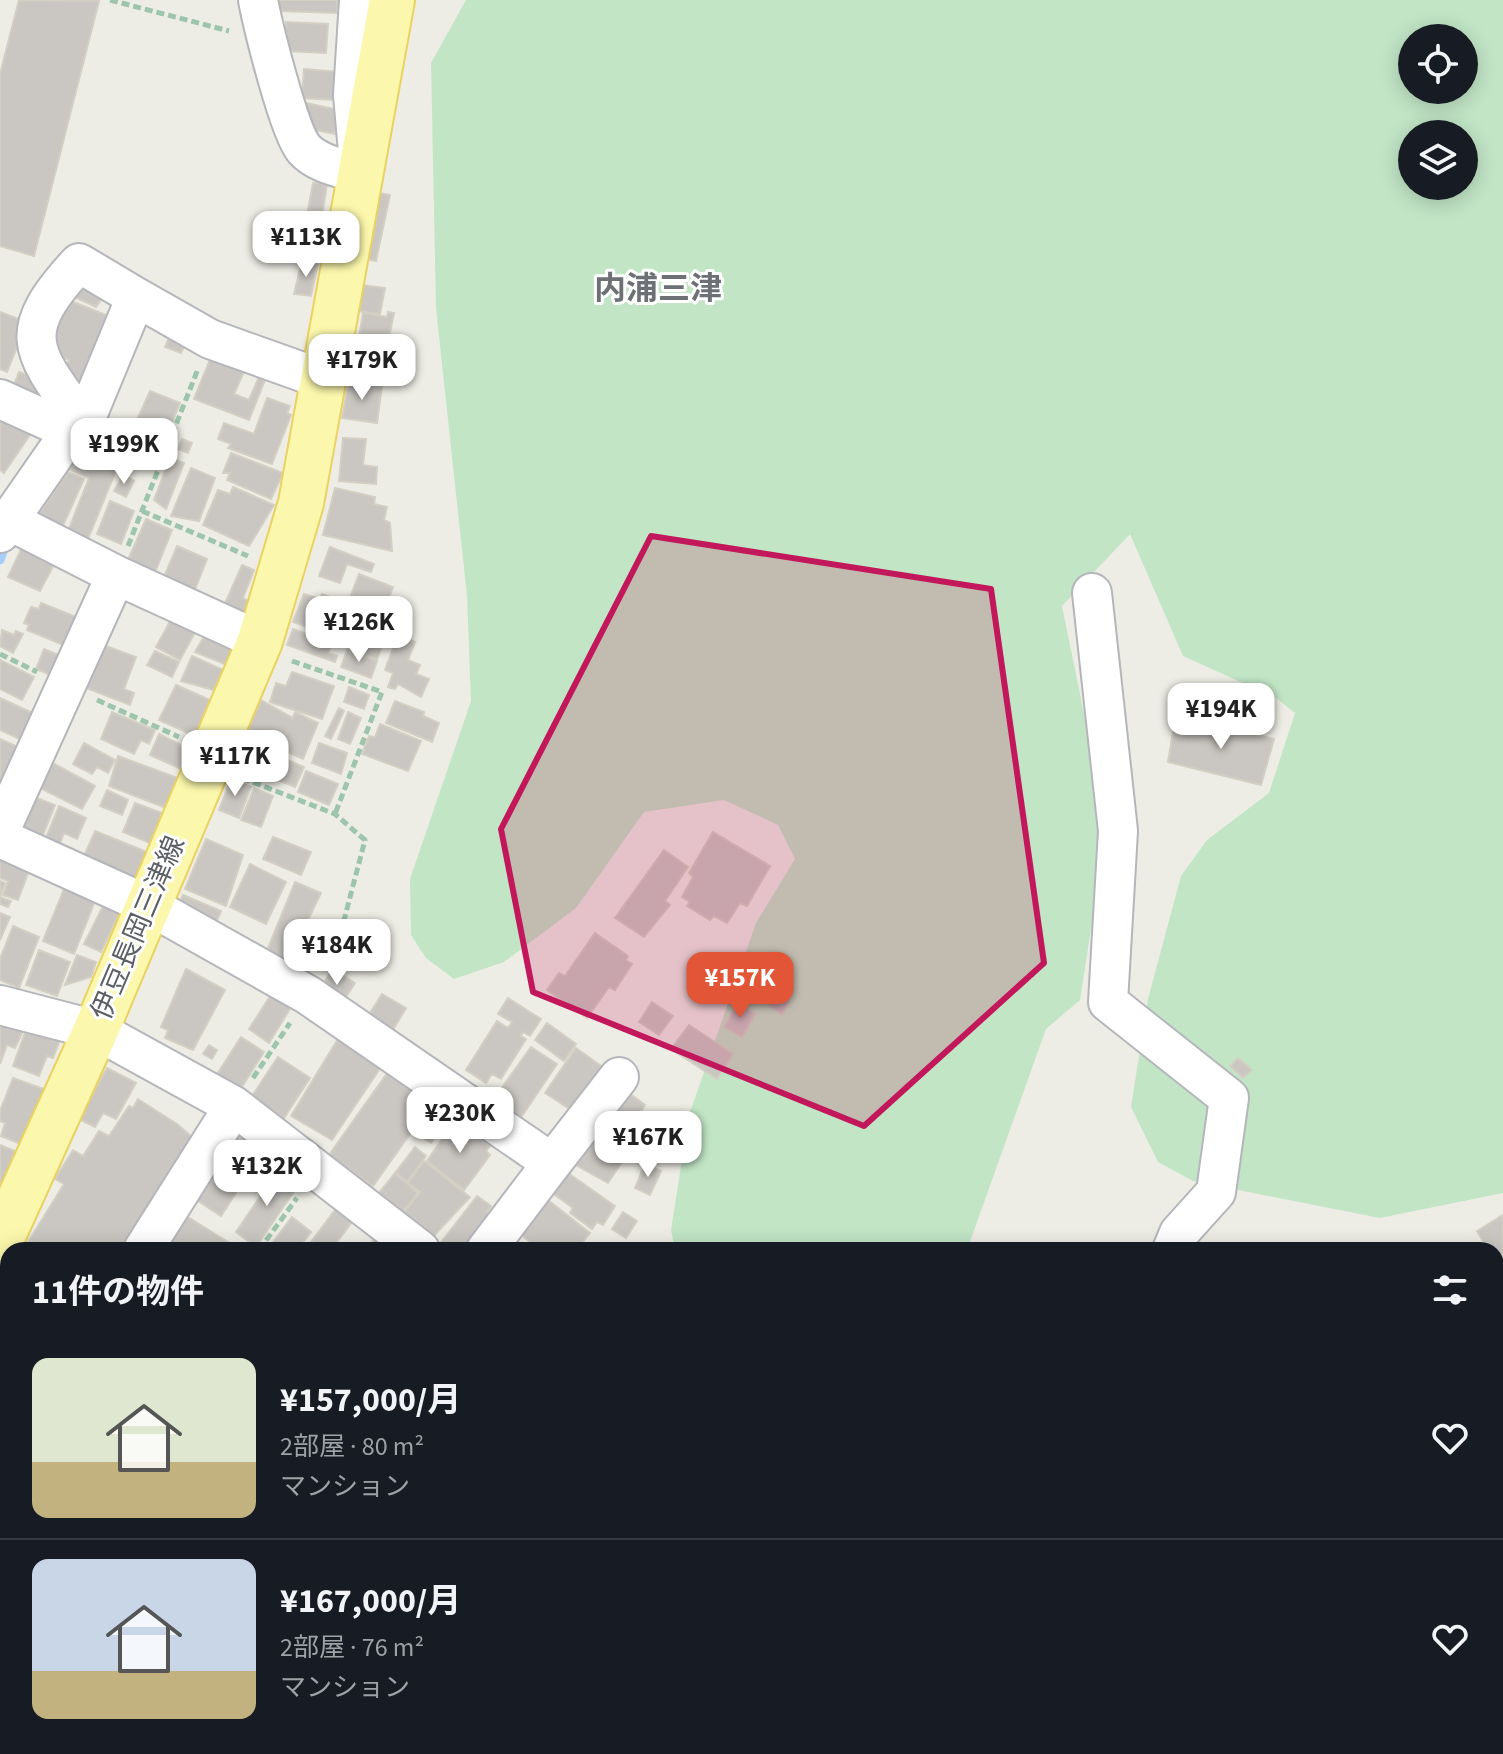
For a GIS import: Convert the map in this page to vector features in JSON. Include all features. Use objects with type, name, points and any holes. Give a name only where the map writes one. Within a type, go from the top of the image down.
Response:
[{"type":"main road","name":"伊豆長岡三津線","points":[[0,1242],[96,1030],[258,644],[301,503],[392,0]]},
{"type":"street","points":[[258,0],[266,40],[302,148],[321,162],[360,174],[353,95],[359,0]]},
{"type":"street","points":[[77,427],[35,349],[38,315],[50,295],[79,263],[210,339],[322,379]]},
{"type":"street","points":[[136,297],[77,427],[4,527],[116,575],[258,644]]},
{"type":"street","points":[[0,399],[77,427]]},
{"type":"street","points":[[0,831],[116,575]]},
{"type":"street","points":[[1092,593],[1118,831],[1108,1002],[1229,1098],[1216,1192],[1179,1233],[1175,1242]]},
{"type":"street","points":[[0,838],[148,905],[308,995],[552,1163]]},
{"type":"street","points":[[0,1005],[96,1030],[234,1106],[319,1168],[410,1242]]},
{"type":"street","points":[[492,1242],[619,1077]]},
{"type":"street","points":[[148,1242],[234,1106]]},
{"type":"path","points":[[110,0],[266,40]]},
{"type":"path","points":[[116,575],[210,339]]},
{"type":"path","points":[[142,511],[281,570]]},
{"type":"path","points":[[258,644],[382,692],[335,814]]},
{"type":"path","points":[[0,654],[210,758],[335,814],[365,840],[338,943],[308,995],[234,1106]]},
{"type":"path","points":[[265,1242],[319,1168]]},
{"type":"highlighted area","points":[[651,536],[991,589],[1044,963],[864,1126],[533,992],[501,829]]},
{"type":"green space","points":[[466,0],[1503,0],[1503,1193],[1380,1218],[1193,1181],[1158,1162],[1131,1107],[1148,999],[1181,876],[1207,840],[1269,793],[1295,713],[1276,698],[1183,656],[1130,534],[1062,606],[1107,826],[1080,1000],[1046,1029],[970,1242],[673,1242],[671,1230],[689,1115],[756,923],[795,859],[778,825],[724,800],[644,812],[576,908],[504,962],[454,979],[426,958],[411,935],[410,879],[471,701],[467,596],[436,308],[431,63]]},
{"type":"building","points":[[19,0],[99,1],[34,256],[0,246],[0,74]]},
{"type":"building","points":[[279,0],[337,0],[337,13],[279,11]]},
{"type":"building","points":[[286,22],[328,24],[326,53],[285,51]]},
{"type":"building","points":[[304,69],[339,72],[336,100],[302,98]]},
{"type":"building","points":[[306,103],[339,110],[335,134],[301,127]]},
{"type":"building","points":[[313,183],[327,184],[316,255],[300,253]]},
{"type":"building","points":[[379,193],[390,195],[376,261],[366,259]]},
{"type":"building","points":[[302,261],[318,263],[311,296],[294,294]]},
{"type":"building","points":[[85,275],[103,297],[96,307],[68,294]]},
{"type":"building","points":[[362,285],[385,288],[380,314],[357,311]]},
{"type":"building","points":[[61,297],[121,321],[88,384],[62,374],[69,360],[48,351]]},
{"type":"building","points":[[0,312],[27,322],[7,372],[0,369]]},
{"type":"building","points":[[388,312],[394,313],[387,347],[392,348],[389,367],[382,366],[382,371],[354,367],[363,313],[387,317]]},
{"type":"building","points":[[174,326],[190,333],[181,353],[165,347]]},
{"type":"building","points":[[213,352],[247,365],[234,394],[249,400],[261,372],[267,375],[249,420],[194,399]]},
{"type":"building","points":[[19,372],[42,380],[44,408],[10,395]]},
{"type":"building","points":[[349,380],[382,386],[377,423],[342,418]]},
{"type":"building","points":[[150,391],[180,403],[156,462],[131,452],[134,443],[128,440]]},
{"type":"building","points":[[267,398],[290,406],[287,413],[291,415],[272,464],[228,448],[231,444],[218,439],[224,423],[254,434]]},
{"type":"building","points":[[0,414],[34,429],[4,473],[0,470]]},
{"type":"building","points":[[92,426],[104,431],[102,437],[127,447],[118,465],[91,454],[84,444]]},
{"type":"building","points":[[343,438],[366,439],[363,465],[377,467],[376,484],[339,481]]},
{"type":"building","points":[[182,439],[192,443],[188,453],[178,449]]},
{"type":"building","points":[[231,453],[283,473],[271,499],[227,480],[230,473],[223,473]]},
{"type":"building","points":[[83,455],[117,468],[88,539],[68,531],[89,478],[68,469],[72,461],[80,464]]},
{"type":"building","points":[[170,458],[184,463],[166,509],[154,500]]},
{"type":"building","points":[[191,468],[215,478],[199,521],[171,516]]},
{"type":"building","points":[[68,472],[84,479],[61,530],[35,520]]},
{"type":"building","points":[[123,475],[134,481],[126,497],[114,491]]},
{"type":"building","points":[[233,487],[274,505],[249,546],[203,525],[218,490],[230,494]]},
{"type":"building","points":[[335,488],[375,497],[374,504],[387,507],[384,520],[390,523],[392,551],[323,535]]},
{"type":"building","points":[[110,501],[134,511],[121,544],[97,534]]},
{"type":"building","points":[[146,519],[172,530],[152,580],[124,569]]},
{"type":"building","points":[[24,543],[57,559],[40,591],[8,577]]},
{"type":"building","points":[[177,546],[207,559],[192,597],[161,584]]},
{"type":"building","points":[[330,547],[374,564],[371,572],[347,564],[340,583],[319,576]]},
{"type":"building","points":[[242,565],[254,570],[243,598],[250,602],[240,623],[220,615]]},
{"type":"building","points":[[359,574],[393,587],[385,608],[351,595]]},
{"type":"building","points":[[304,594],[320,599],[322,594],[360,608],[348,642],[293,622]]},
{"type":"building","points":[[41,603],[84,620],[73,649],[27,630],[29,625],[24,623],[31,607],[39,609]]},
{"type":"building","points":[[364,610],[392,620],[377,659],[357,652],[363,637],[358,636]]},
{"type":"building","points":[[174,614],[198,627],[180,660],[156,647]]},
{"type":"building","points":[[209,628],[237,639],[227,665],[195,652]]},
{"type":"building","points":[[293,629],[332,643],[328,653],[337,656],[335,662],[287,645]]},
{"type":"building","points":[[2,630],[14,635],[16,631],[23,634],[13,653],[0,646]]},
{"type":"building","points":[[398,635],[415,642],[408,660],[420,665],[416,674],[429,679],[421,697],[398,684],[395,689],[388,687],[393,673],[385,670]]},
{"type":"building","points":[[95,642],[136,657],[124,689],[134,693],[130,705],[81,686]]},
{"type":"building","points":[[44,649],[63,657],[55,677],[36,669]]},
{"type":"building","points":[[347,650],[377,661],[371,678],[341,667]]},
{"type":"building","points":[[155,651],[179,662],[172,677],[147,665]]},
{"type":"building","points":[[192,656],[223,670],[214,690],[181,681]]},
{"type":"building","points":[[0,660],[34,677],[22,700],[0,689]]},
{"type":"building","points":[[292,672],[334,686],[322,719],[270,702],[276,683],[286,686]]},
{"type":"building","points":[[176,685],[210,700],[195,736],[159,720]]},
{"type":"building","points":[[349,687],[369,695],[364,709],[344,702]]},
{"type":"building","points":[[0,698],[37,715],[24,741],[0,730]]},
{"type":"building","points":[[261,700],[293,718],[295,712],[318,723],[303,759],[246,734]]},
{"type":"building","points":[[395,701],[424,712],[423,716],[439,723],[432,742],[386,723]]},
{"type":"building","points":[[339,708],[344,711],[331,739],[325,736]]},
{"type":"building","points":[[112,712],[155,730],[149,744],[141,740],[134,754],[101,739]]},
{"type":"building","points":[[348,712],[361,718],[350,744],[338,739]]},
{"type":"building","points":[[1189,717],[1274,739],[1261,785],[1168,762],[1173,732],[1183,734]]},
{"type":"building","points":[[380,724],[421,741],[408,771],[362,754],[369,736],[375,737]]},
{"type":"building","points":[[159,734],[189,749],[181,769],[150,755]]},
{"type":"building","points":[[0,739],[18,747],[0,804]]},
{"type":"building","points":[[244,742],[304,767],[295,787],[236,763]]},
{"type":"building","points":[[84,743],[115,760],[108,773],[97,767],[92,774],[73,764]]},
{"type":"building","points":[[319,743],[347,753],[341,774],[312,763]]},
{"type":"building","points":[[118,756],[178,778],[166,808],[109,786]]},
{"type":"building","points":[[49,761],[95,786],[82,809],[36,786]]},
{"type":"building","points":[[306,771],[338,784],[329,805],[298,792]]},
{"type":"building","points":[[231,779],[251,787],[239,818],[219,810]]},
{"type":"building","points":[[254,788],[273,796],[261,827],[241,820]]},
{"type":"building","points":[[107,790],[128,800],[122,815],[100,806]]},
{"type":"building","points":[[29,795],[55,805],[43,835],[17,824]]},
{"type":"building","points":[[135,803],[162,813],[150,843],[123,832]]},
{"type":"building","points":[[59,806],[86,818],[77,839],[64,833],[59,846],[45,840]]},
{"type":"building","points":[[95,831],[147,852],[134,881],[84,856]]},
{"type":"building","points":[[713,832],[770,866],[747,906],[740,903],[727,923],[714,916],[710,920],[687,906],[690,902],[682,897],[693,877],[689,873]]},
{"type":"building","points":[[273,837],[311,852],[301,875],[263,859]]},
{"type":"building","points":[[206,839],[243,855],[226,906],[185,889]]},
{"type":"building","points":[[664,850],[688,867],[665,901],[670,905],[644,937],[615,918]]},
{"type":"building","points":[[0,858],[31,865],[18,900],[3,895],[8,881],[0,878]]},
{"type":"building","points":[[250,864],[286,882],[266,924],[230,907]]},
{"type":"building","points":[[295,882],[321,893],[288,962],[266,953]]},
{"type":"building","points":[[66,884],[97,896],[74,954],[43,941]]},
{"type":"building","points":[[183,895],[221,911],[215,925],[177,909]]},
{"type":"building","points":[[0,897],[11,901],[8,907],[0,904]]},
{"type":"building","points":[[103,906],[119,914],[101,952],[84,944]]},
{"type":"building","points":[[0,913],[10,917],[0,940]]},
{"type":"building","points":[[13,926],[39,937],[19,988],[0,980],[0,959]]},
{"type":"building","points":[[595,933],[628,956],[626,960],[632,964],[615,990],[609,987],[587,1018],[547,990],[559,973],[565,976]]},
{"type":"building","points":[[39,950],[70,962],[57,996],[26,985]]},
{"type":"building","points":[[77,955],[96,962],[91,977],[65,985]]},
{"type":"building","points":[[739,963],[762,975],[759,982],[767,986],[762,997],[754,993],[750,1000],[728,989],[732,980],[727,977],[732,965],[737,967]]},
{"type":"building","points":[[186,969],[225,990],[193,1050],[165,1038],[168,1030],[161,1027]]},
{"type":"building","points":[[333,969],[355,983],[340,1006],[318,991]]},
{"type":"building","points":[[274,990],[293,1004],[269,1043],[249,1029]]},
{"type":"building","points":[[382,994],[406,1008],[393,1030],[368,1016]]},
{"type":"building","points":[[776,994],[789,1002],[782,1014],[768,1005]]},
{"type":"building","points":[[508,998],[541,1019],[530,1036],[523,1032],[521,1036],[526,1039],[501,1079],[492,1074],[486,1083],[466,1070],[497,1021],[508,1028],[512,1022],[498,1014]]},
{"type":"building","points":[[652,1002],[673,1016],[659,1035],[639,1022]]},
{"type":"building","points":[[738,1003],[755,1014],[742,1037],[724,1027]]},
{"type":"building","points":[[0,1022],[23,1031],[15,1048],[7,1045],[0,1064]]},
{"type":"building","points":[[547,1023],[576,1044],[564,1061],[535,1040]]},
{"type":"building","points":[[689,1025],[733,1054],[717,1079],[671,1049]]},
{"type":"building","points":[[26,1030],[59,1042],[53,1058],[47,1056],[39,1076],[13,1066]]},
{"type":"building","points":[[241,1037],[264,1052],[240,1090],[216,1076]]},
{"type":"building","points":[[338,1039],[381,1067],[332,1140],[291,1116]]},
{"type":"building","points":[[209,1045],[217,1050],[212,1059],[203,1054]]},
{"type":"building","points":[[531,1047],[557,1064],[520,1119],[493,1100]]},
{"type":"building","points":[[576,1048],[604,1068],[574,1112],[545,1093]]},
{"type":"building","points":[[278,1057],[310,1078],[284,1118],[252,1096]]},
{"type":"building","points":[[1238,1058],[1252,1070],[1243,1078],[1230,1066]]},
{"type":"building","points":[[107,1068],[136,1083],[116,1119],[103,1113],[95,1127],[79,1119]]},
{"type":"building","points":[[388,1072],[432,1103],[373,1186],[329,1155]]},
{"type":"building","points":[[13,1078],[44,1089],[23,1145],[1,1136],[5,1123],[0,1121],[0,1111]]},
{"type":"building","points":[[625,1090],[645,1105],[641,1111],[661,1126],[640,1156],[599,1128]]},
{"type":"building","points":[[138,1099],[177,1124],[191,1136],[188,1143],[192,1146],[130,1242],[28,1242],[64,1184],[55,1179],[73,1150],[83,1156],[99,1131],[109,1136],[129,1106],[133,1108]]},
{"type":"building","points":[[432,1114],[445,1123],[431,1143],[417,1134]]},
{"type":"building","points":[[455,1120],[490,1146],[486,1151],[490,1155],[464,1190],[427,1161]]},
{"type":"building","points":[[233,1129],[253,1144],[230,1178],[209,1165]]},
{"type":"building","points":[[595,1135],[626,1156],[608,1183],[572,1163]]},
{"type":"building","points":[[0,1145],[15,1151],[0,1189]]},
{"type":"building","points":[[415,1147],[426,1156],[407,1182],[396,1172]]},
{"type":"building","points":[[424,1161],[470,1197],[430,1240],[400,1218],[420,1192],[408,1183]]},
{"type":"building","points":[[645,1164],[661,1171],[650,1195],[635,1188]]},
{"type":"building","points":[[278,1170],[299,1184],[259,1242],[249,1242],[236,1232]]},
{"type":"building","points":[[395,1173],[418,1193],[398,1217],[375,1198]]},
{"type":"building","points":[[568,1173],[615,1206],[603,1225],[597,1222],[592,1229],[570,1213],[573,1208],[551,1192]]},
{"type":"building","points":[[206,1174],[236,1193],[221,1216],[192,1197]]},
{"type":"building","points":[[477,1196],[491,1206],[487,1212],[494,1217],[475,1242],[441,1242]]},
{"type":"building","points":[[548,1200],[590,1233],[583,1242],[530,1242],[521,1235]]},
{"type":"building","points":[[335,1210],[352,1222],[337,1242],[311,1242]]},
{"type":"building","points":[[623,1212],[637,1221],[626,1238],[612,1229]]},
{"type":"building","points":[[183,1214],[228,1242],[165,1242]]},
{"type":"building","points":[[1503,1215],[1503,1242],[1483,1242],[1477,1231]]},
{"type":"building","points":[[292,1217],[311,1232],[303,1242],[273,1242]]},
{"type":"waterway","points":[[0,560],[7,540]]},
{"type":"district","name":"内浦三津","points":[[658,289]]}]
